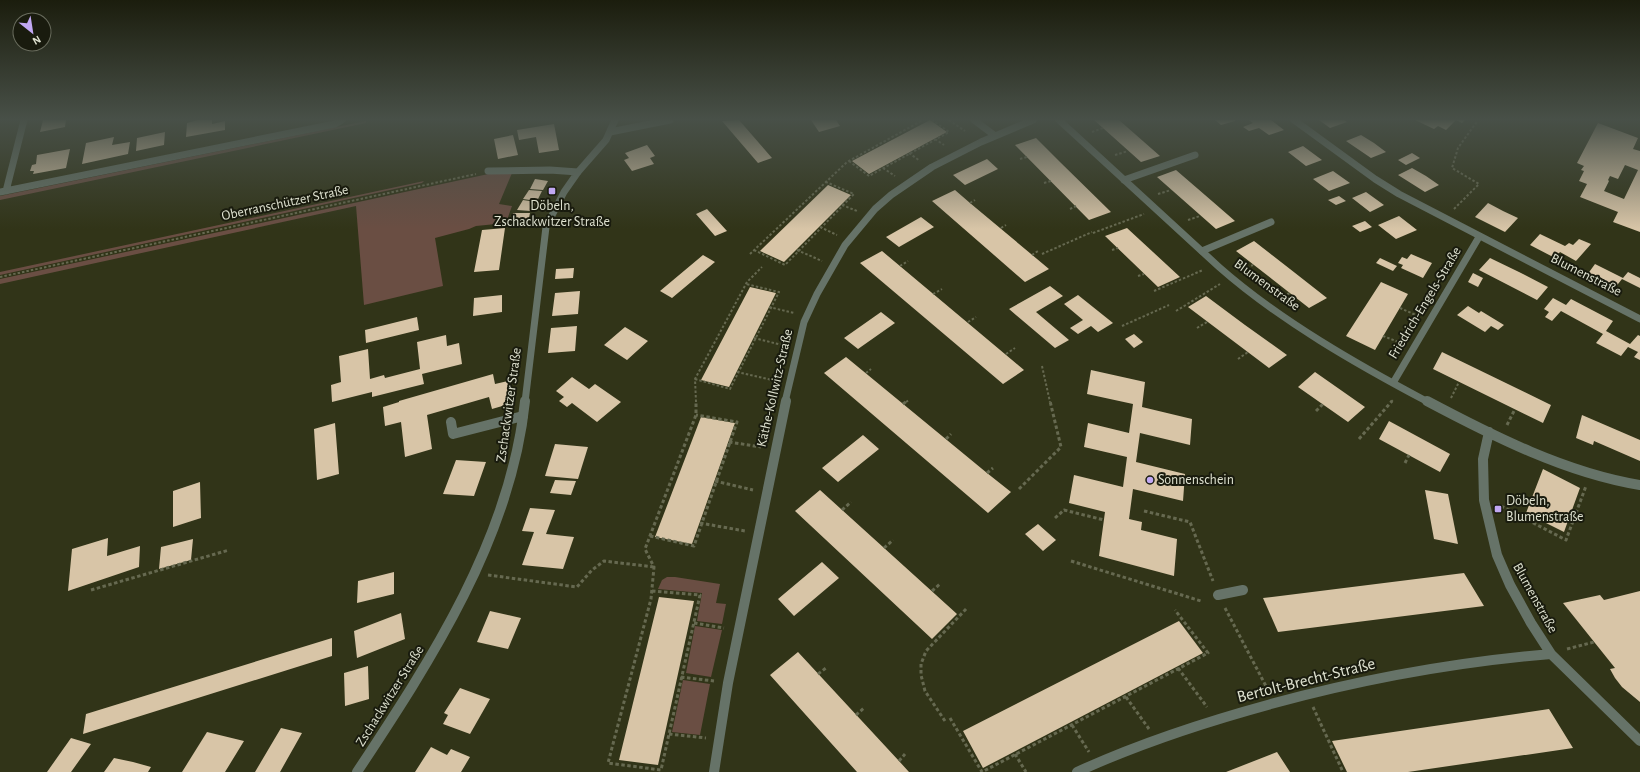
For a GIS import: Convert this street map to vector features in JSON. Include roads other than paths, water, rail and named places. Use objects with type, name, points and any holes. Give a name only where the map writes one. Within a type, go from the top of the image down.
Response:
[{"type":"street","points":[[14,156],[3,192],[179,156]]},
{"type":"street","name":"Zschackwitzer Straße","points":[[357,772],[402,704],[437,645],[474,572],[501,506],[514,469],[523,416],[546,227],[564,192],[578,172],[592,156]]},
{"type":"street","name":"Käthe-Kollwitz-Straße","points":[[714,772],[728,683],[774,450],[807,316],[832,265],[848,240],[875,209],[910,180],[932,166],[952,156]]},
{"type":"street","name":"Blumenstraße","points":[[1098,156],[1231,277],[1272,308],[1314,336],[1393,383],[1450,414],[1502,438],[1551,459],[1590,473],[1625,483],[1640,485]]},
{"type":"street","points":[[1124,180],[1193,156]]},
{"type":"street","name":"Blumenstraße","points":[[1344,156],[1399,194],[1479,237],[1640,319]]},
{"type":"street","points":[[488,171],[550,170],[578,172]]},
{"type":"street","points":[[1202,251],[1270,222]]},
{"type":"street","name":"Friedrich-Engels-Straße","points":[[1393,383],[1479,237]]},
{"type":"street","points":[[451,422],[453,434],[523,416]]},
{"type":"street","name":"Blumenstraße","points":[[1489,432],[1483,459],[1484,500],[1497,555],[1510,585],[1531,624],[1551,654],[1640,741]]},
{"type":"street","points":[[1218,595],[1243,590]]},
{"type":"street","name":"Bertolt-Brecht-Straße","points":[[1077,772],[1156,739],[1216,719],[1307,694],[1389,675],[1438,666],[1551,654]]},
{"type":"place","name":"Döbeln, Zschackwitzer Straße","points":[[552,191]]},
{"type":"place","name":"Sonnenschein","points":[[1150,480]]},
{"type":"place","name":"Döbeln, Blumenstraße","points":[[1498,509]]}]
